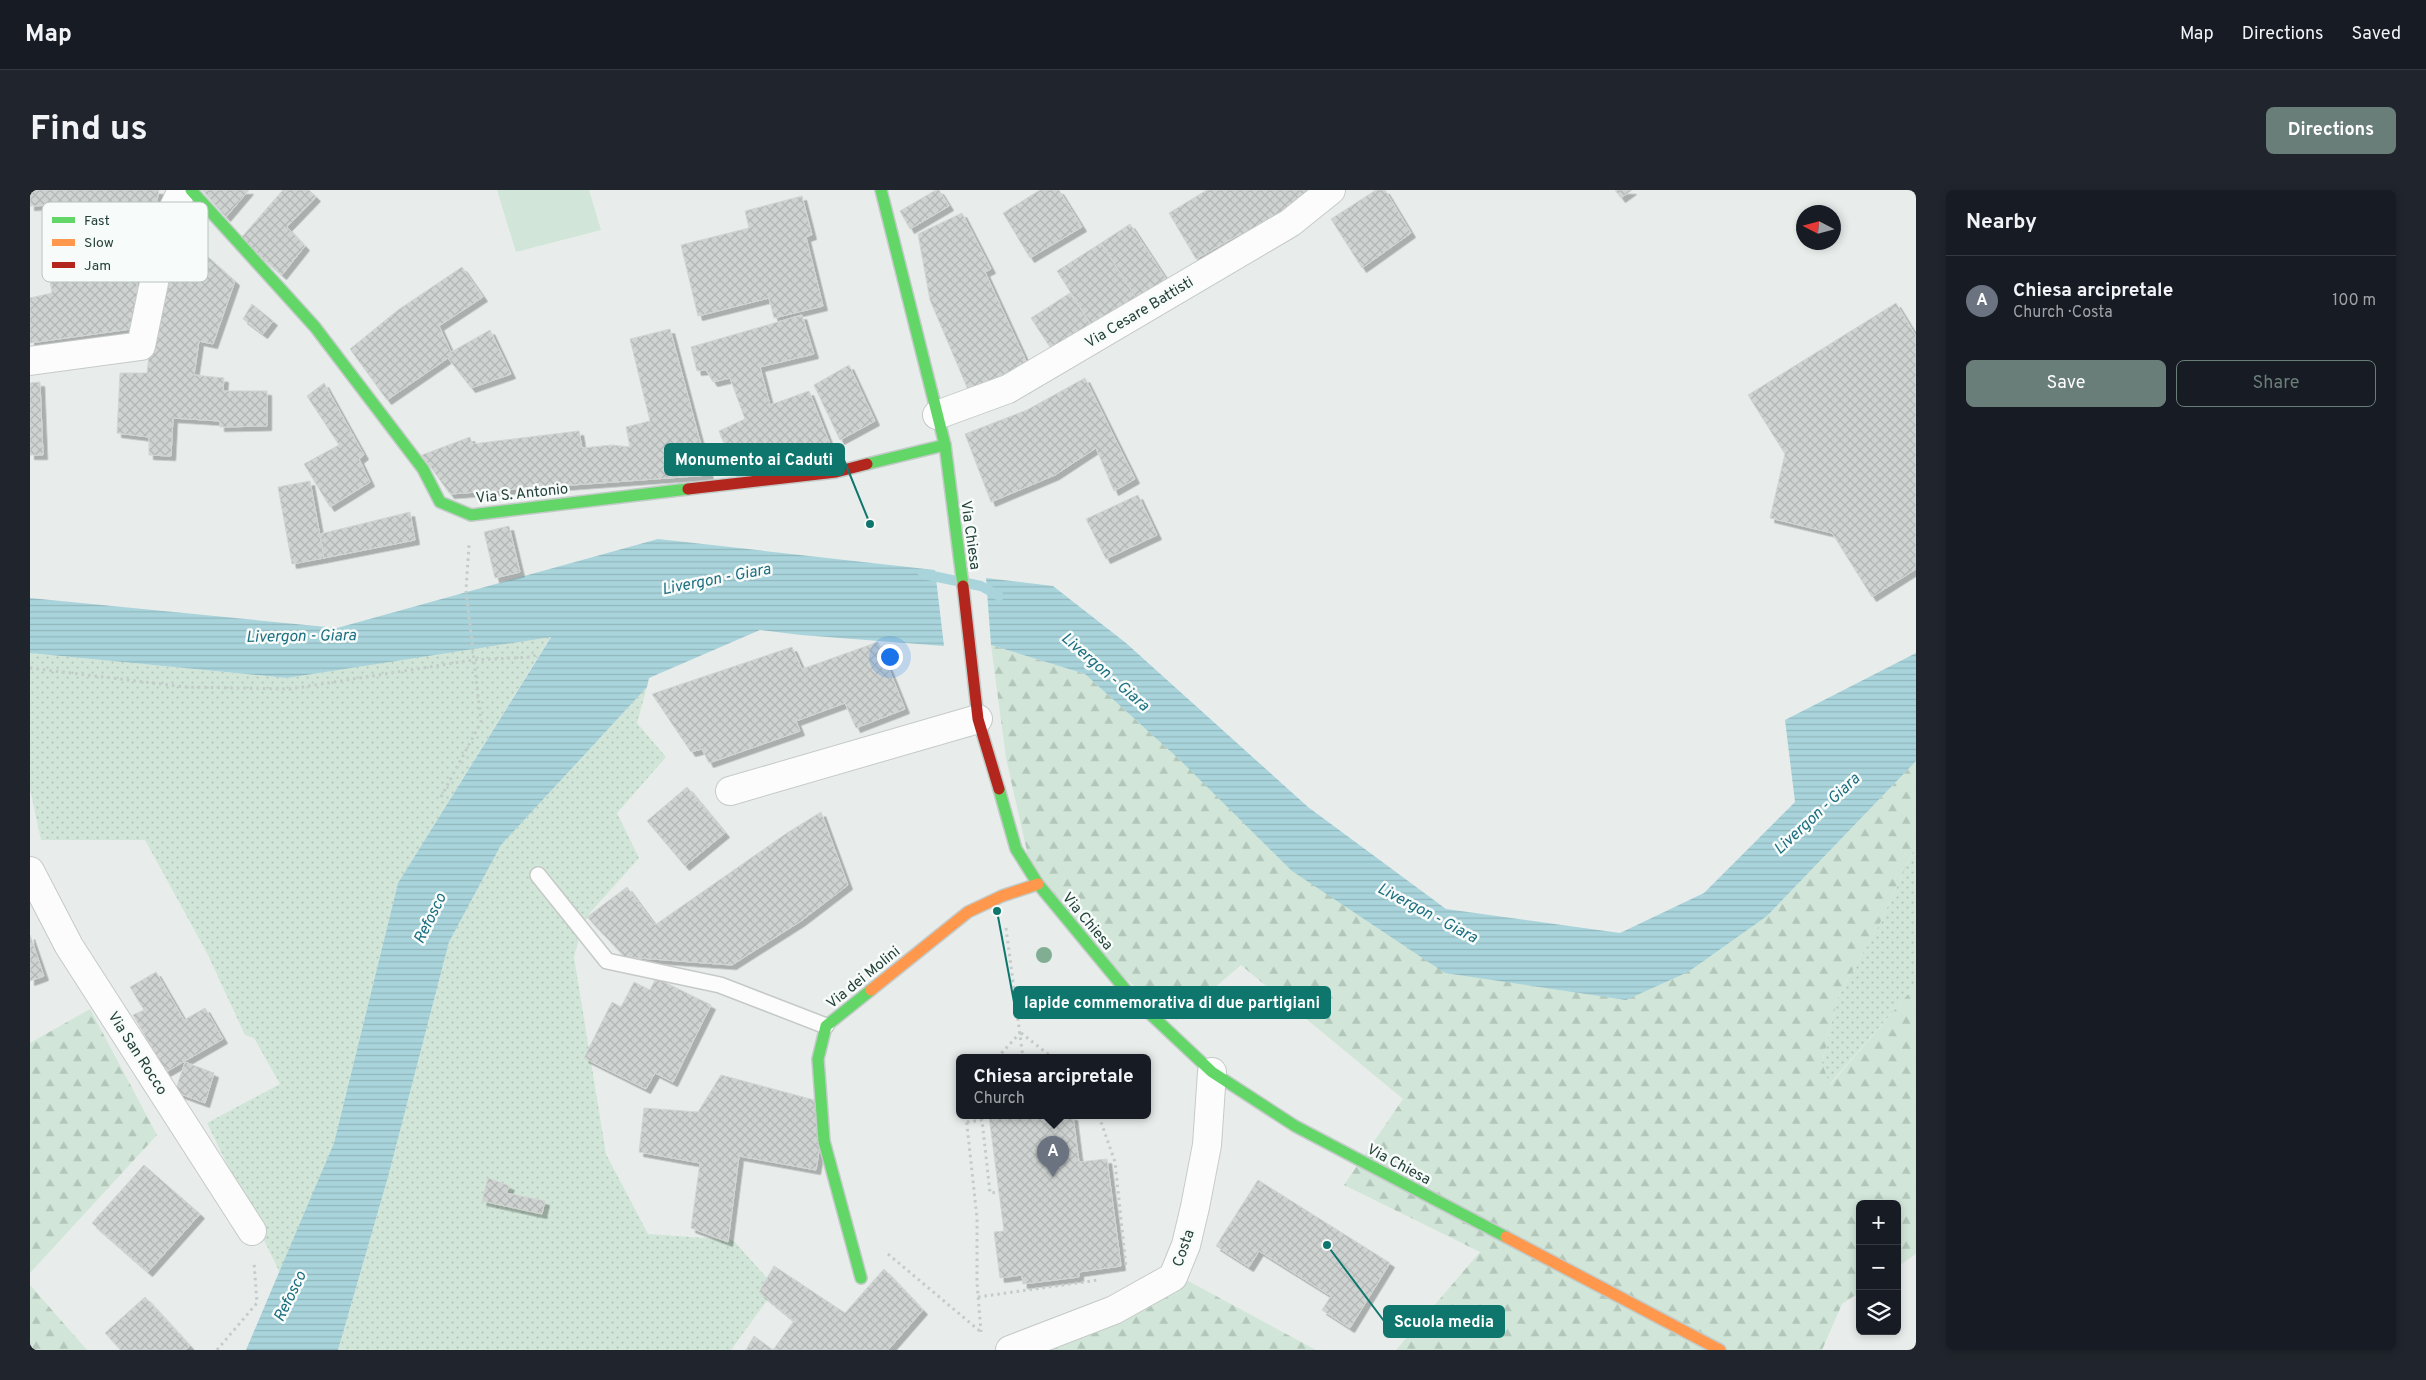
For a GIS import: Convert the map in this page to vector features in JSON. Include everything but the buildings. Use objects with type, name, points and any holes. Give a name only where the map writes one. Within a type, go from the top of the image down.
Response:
[{"type":"main road","name":"Via S. Antonio","points":[[191,190],[202,202]]},
{"type":"main road","name":"Via Chiesa","points":[[881,190],[945,445],[978,720],[1016,849],[1038,884],[1129,994],[1212,1072],[1295,1126],[1720,1350]]},
{"type":"main road","name":"Via S. Antonio","points":[[208,209],[315,327],[423,469],[440,502],[471,515],[836,472],[945,445]]},
{"type":"main road","name":"Via dei Molini","points":[[861,1278],[824,1141],[818,1059],[826,1026],[968,912],[1002,896],[1038,884]]},
{"type":"street","points":[[176,202],[182,190]]},
{"type":"street","name":"Via Cesare Battisti","points":[[937,415],[1008,389],[1290,223],[1331,190]]},
{"type":"street","points":[[30,361],[141,346],[154,282]]},
{"type":"street","points":[[730,791],[978,720]]},
{"type":"street","name":"Via San Rocco","points":[[30,871],[69,946],[252,1231]]},
{"type":"street","name":"Costa","points":[[1010,1350],[1114,1310],[1173,1276],[1186,1245],[1207,1145],[1212,1072]]},
{"type":"lane","points":[[538,875],[607,961],[720,985],[826,1026]]},
{"type":"path","points":[[441,797],[480,722],[466,590],[471,515]]},
{"type":"path","points":[[30,668],[185,687],[290,689],[473,660],[531,657],[536,655]]},
{"type":"path","points":[[1002,896],[1023,1054]]},
{"type":"path","points":[[1001,1054],[1020,1033]]},
{"type":"path","points":[[1020,1033],[1048,1054]]},
{"type":"path","points":[[853,1252],[888,1254],[981,1332],[978,1297],[977,1218],[966,1119]]},
{"type":"path","points":[[1100,1119],[1115,1162],[1127,1276]]},
{"type":"path","points":[[967,1122],[982,1120],[990,1194],[999,1192]]},
{"type":"path","points":[[217,1350],[257,1303],[252,1231]]},
{"type":"path","points":[[978,1297],[1099,1280]]},
{"type":"green space","points":[[497,190],[589,190],[601,230],[516,252]]},
{"type":"green space","points":[[551,636],[398,883],[334,1143],[280,1273],[207,1123],[280,1084],[254,1038],[245,1035],[207,953],[145,840],[41,840],[30,789],[30,653],[287,678]]},
{"type":"green space","points":[[991,645],[1085,674],[1181,761],[1445,973],[1767,916],[1916,761],[1916,845],[1879,925],[1838,996],[1822,1063],[1830,1085],[1916,985],[1916,1254],[1901,1264],[1901,1200],[1856,1200],[1856,1295],[1842,1304],[1822,1350],[1396,1350],[1480,1252],[1344,1185],[1403,1099],[1241,965],[1177,1020],[1165,1013],[1086,944],[1028,856],[1006,758]]},
{"type":"green space","points":[[647,687],[637,723],[666,757],[617,813],[639,858],[589,914],[582,928],[574,957],[606,1154],[648,1234],[733,1240],[776,1288],[731,1350],[338,1350],[388,1177],[449,942],[501,845]]},
{"type":"green space","points":[[1916,845],[1916,985],[1829,1085],[1822,1063],[1838,996],[1879,925]]},
{"type":"green space","points":[[90,1009],[157,1135],[30,1273],[30,1043]]},
{"type":"green space","points":[[1179,1276],[1316,1350],[1026,1350]]},
{"type":"green space","points":[[30,1285],[87,1350],[30,1350]]},
{"type":"water","name":"Refosco","points":[[658,539],[935,570],[944,646],[760,630],[649,678],[647,687],[501,845],[449,942],[388,1177],[338,1350],[246,1350],[334,1143],[398,883],[551,637],[287,678],[30,653],[30,598],[337,628]]},
{"type":"water","points":[[986,578],[1053,586],[1126,643],[1308,807],[1446,909],[1620,933],[1704,893],[1795,802],[1785,720],[1916,653],[1916,761],[1767,916],[1688,972],[1626,1000],[1445,973],[1292,871],[1181,761],[1085,674],[991,645]]},
{"type":"waterway","name":"Livergon - Giara","points":[[923,574],[981,586],[999,596]]},
{"type":"traffic: fast","points":[[191,190],[202,202]]},
{"type":"traffic: fast","points":[[881,190],[945,445],[963,586]]},
{"type":"traffic: fast","points":[[208,209],[315,327],[423,469],[440,502],[471,515],[688,489]]},
{"type":"traffic: fast","points":[[867,464],[945,445]]},
{"type":"traffic: fast","points":[[999,789],[1016,849],[1038,884],[1129,994],[1212,1072],[1295,1126],[1506,1237]]},
{"type":"traffic: fast","points":[[861,1278],[824,1141],[818,1059],[826,1026],[871,990]]},
{"type":"traffic: slow","points":[[871,990],[968,912],[1002,896],[1038,884]]},
{"type":"traffic: slow","points":[[1506,1237],[1720,1350]]},
{"type":"traffic: jam","points":[[688,489],[836,472],[867,464]]},
{"type":"traffic: jam","points":[[963,586],[978,719],[999,789]]},
{"type":"place","name":"Monumento ai Caduti","points":[[870,524]]},
{"type":"place","name":"lapide commemorativa di due partigiani","points":[[997,911]]},
{"type":"place","name":"Chiesa arcipretale","points":[[1053,1177]]},
{"type":"place","name":"Scuola media","points":[[1327,1245]]}]
